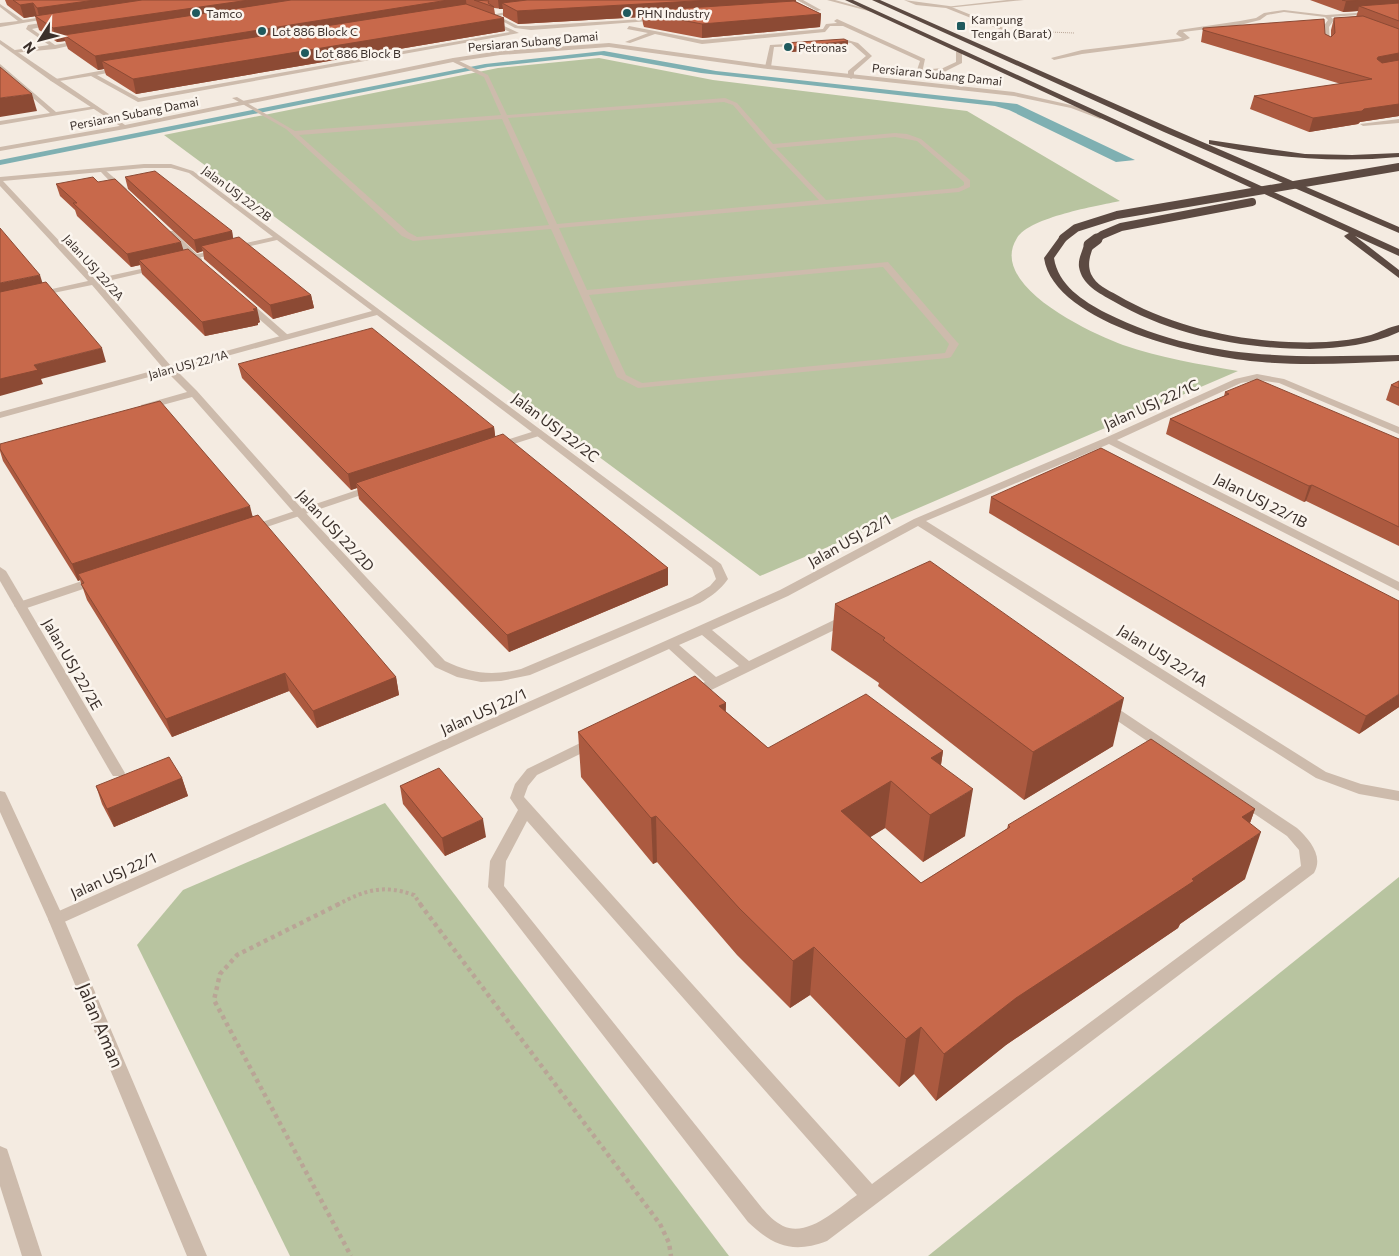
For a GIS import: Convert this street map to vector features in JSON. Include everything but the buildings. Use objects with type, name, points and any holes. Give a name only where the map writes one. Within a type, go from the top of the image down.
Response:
[{"type":"highway","points":[[848,0],[1399,253]]},
{"type":"highway","points":[[875,0],[1167,130],[1399,230]]},
{"type":"highway","points":[[1167,130],[1228,146],[1293,155],[1361,159],[1399,155]]},
{"type":"highway","points":[[1399,167],[1117,215],[1076,228],[1063,238],[1049,258],[1052,275],[1067,292],[1094,310],[1130,328],[1160,339],[1218,353],[1260,359],[1399,358]]},
{"type":"highway","points":[[1332,188],[1121,227],[1102,235],[1089,244],[1084,257],[1085,271],[1094,286],[1149,316],[1186,329],[1244,341],[1281,345],[1322,345],[1358,341],[1389,333],[1399,328]]},
{"type":"highway","points":[[1332,222],[1399,275]]},
{"type":"street","points":[[799,0],[820,10],[810,11]]},
{"type":"street","points":[[829,0],[872,11]]},
{"type":"street","points":[[906,0],[922,5],[947,7],[1022,0]]},
{"type":"street","points":[[1,4],[22,22]]},
{"type":"street","points":[[947,7],[1008,31]]},
{"type":"street","points":[[490,11],[525,9],[493,15],[517,27],[532,28],[670,20]]},
{"type":"street","points":[[1054,58],[1082,52],[1183,39],[1187,38],[1179,34],[1181,31],[1240,23],[1278,12],[1305,12],[1326,16],[1399,11]]},
{"type":"street","points":[[1336,15],[1354,22]]},
{"type":"street","points":[[1326,16],[1331,20],[1326,27],[1327,45]]},
{"type":"street","points":[[832,18],[923,60],[919,73]]},
{"type":"street","points":[[0,25],[57,20],[30,26],[29,29],[55,47]]},
{"type":"street","points":[[92,74],[138,100],[516,33],[485,20]]},
{"type":"street","points":[[554,33],[628,28],[702,42],[826,30],[828,25],[844,24]]},
{"type":"street","points":[[628,42],[655,32]]},
{"type":"street","points":[[656,41],[670,35]]},
{"type":"street","points":[[828,42],[846,40],[857,42],[869,56],[851,74]]},
{"type":"street","points":[[15,52],[93,41]]},
{"type":"street","name":"Persiaran Subang Damai","points":[[153,114],[469,52],[572,41],[628,42],[769,64]]},
{"type":"street","points":[[0,42],[53,80],[125,126]]},
{"type":"street","points":[[769,64],[772,46],[809,43]]},
{"type":"street","name":"Persiaran Subang Damai","points":[[0,149],[248,104],[453,60],[500,53],[609,45],[1014,94],[1100,116]]},
{"type":"street","name":"Persiaran Subang Damai","points":[[851,74],[919,73],[944,70],[954,67],[959,63],[959,52]]},
{"type":"street","points":[[453,60],[478,70],[486,76],[622,376],[640,386],[948,355],[954,344],[885,264],[585,293]]},
{"type":"street","points":[[0,66],[54,115]]},
{"type":"street","points":[[53,80],[132,67]]},
{"type":"street","points":[[235,98],[267,115],[294,133],[410,237],[424,238],[555,227],[959,190],[968,186],[968,182],[919,140],[907,136],[771,146]]},
{"type":"street","points":[[294,133],[725,100],[735,104],[771,146],[824,202]]},
{"type":"street","points":[[0,123],[96,108]]},
{"type":"street","name":"Persiaran Subang Damai","points":[[0,142],[126,119]]},
{"type":"street","points":[[1363,124],[1399,121]]},
{"type":"street","name":"Jalan USJ 22/2B","points":[[0,181],[159,166],[184,169],[211,186],[376,312]]},
{"type":"street","points":[[102,170],[131,197]]},
{"type":"street","name":"Jalan USJ 22/2A","points":[[0,181],[93,281],[169,369]]},
{"type":"street","points":[[159,224],[203,264]]},
{"type":"street","points":[[177,262],[278,238]]},
{"type":"street","points":[[28,297],[168,264]]},
{"type":"street","points":[[240,298],[285,337]]},
{"type":"street","name":"Jalan USJ 22/1A","points":[[0,415],[376,312]]},
{"type":"street","name":"Jalan USJ 22/2C","points":[[376,312],[717,566]]},
{"type":"street","name":"Jalan USJ 22/2D","points":[[169,369],[194,393],[300,513],[440,664],[459,674],[482,679],[500,679],[525,672],[696,600],[714,589],[722,579],[717,566]]},
{"type":"street","name":"Jalan USJ 22/1C","points":[[918,521],[1109,440],[1238,381],[1257,377],[1282,381],[1399,431]]},
{"type":"street","points":[[136,409],[194,393]]},
{"type":"street","points":[[483,451],[538,433]]},
{"type":"street","name":"Jalan USJ 22/1B","points":[[1109,440],[1399,587]]},
{"type":"street","points":[[244,532],[382,485]]},
{"type":"street","name":"Jalan USJ 22/1A","points":[[918,521],[1321,775],[1351,787],[1377,794],[1399,796]]},
{"type":"street","name":"Jalan USJ 22/1","points":[[56,919],[704,630],[821,575],[918,521]]},
{"type":"street","name":"Jalan USJ 22/2E","points":[[0,571],[118,773]]},
{"type":"street","points":[[20,606],[104,578]]},
{"type":"street","points":[[526,810],[498,861],[496,887],[755,1215],[772,1232],[793,1240],[820,1234],[1309,870],[1311,855],[1303,843],[1292,832],[932,590],[919,589],[896,595],[532,772],[518,790],[517,798],[526,810],[870,1196]]},
{"type":"street","points":[[704,630],[748,667]]},
{"type":"street","points":[[671,644],[714,683]]},
{"type":"street","name":"Jalan Aman","points":[[0,796],[56,919],[198,1256]]},
{"type":"street","points":[[0,1155],[32,1256]]},
{"type":"path","points":[[351,1256],[214,1000],[216,983],[223,966],[237,955],[360,893],[381,888],[400,890],[414,895],[660,1224],[669,1243],[671,1256]]},
{"type":"green space","points":[[599,58],[713,80],[967,111],[1120,201],[1049,218],[1024,231],[1017,238],[1012,256],[1016,273],[1029,289],[1046,305],[1067,318],[1088,330],[1123,345],[1165,357],[1238,371],[760,576],[164,135],[498,68]]},
{"type":"green space","points":[[385,803],[729,1256],[290,1256],[137,945],[183,890]]},
{"type":"green space","points":[[1399,877],[1399,1256],[928,1256]]},
{"type":"water","points":[[604,51],[716,71],[1017,104],[1135,160],[1116,162],[1009,110],[995,106],[701,73],[601,55],[488,67],[0,165],[0,160],[485,64]]},
{"type":"place","name":"Tamco","points":[[196,13]]},
{"type":"place","name":"PHN Industry","points":[[627,13]]},
{"type":"place","name":"Kampung Tengah (Barat)","points":[[961,26]]},
{"type":"place","name":"Lot 886 Block C","points":[[262,31]]},
{"type":"place","name":"Petronas","points":[[788,47]]},
{"type":"place","name":"Lot 886 Block B","points":[[305,53]]}]
